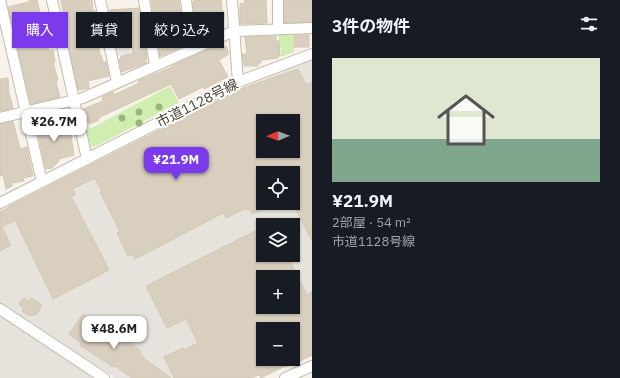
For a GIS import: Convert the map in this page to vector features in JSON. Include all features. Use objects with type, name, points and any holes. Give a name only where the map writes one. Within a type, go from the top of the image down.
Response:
[{"type":"street","points":[[0,0],[42,182]]},
{"type":"street","points":[[52,0],[87,159]]},
{"type":"street","points":[[100,0],[117,82]]},
{"type":"street","points":[[144,0],[156,65]]},
{"type":"street","points":[[186,0],[192,50]]},
{"type":"street","points":[[232,0],[238,82]]},
{"type":"street","points":[[278,0],[278,29]]},
{"type":"street","points":[[0,118],[83,98],[234,31],[312,28]]},
{"type":"street","name":"市道1128号線","points":[[0,203],[238,82],[312,54]]},
{"type":"street","points":[[0,309],[100,377]]},
{"type":"street","points":[[285,378],[312,366]]},
{"type":"shaded area","points":[[113,48],[130,48],[131,53],[115,56]]},
{"type":"shaded area","points":[[312,61],[312,310],[281,322],[256,322],[256,333],[171,378],[115,378],[98,366],[91,378],[0,378],[0,209],[240,88]]},
{"type":"shaded area","points":[[68,106],[72,108],[74,121],[55,125],[52,110]]},
{"type":"green space","points":[[293,32],[294,52],[281,57],[281,47],[278,34]]},
{"type":"green space","points":[[170,86],[179,103],[94,147],[90,146],[86,131]]},
{"type":"building","points":[[29,0],[37,0],[40,12],[12,12],[12,24],[8,7],[29,2]]},
{"type":"building","points":[[61,0],[92,0],[93,11],[95,12],[76,12],[76,48],[99,48],[103,62],[106,62],[109,76],[88,81],[89,88],[78,90],[68,44],[68,12],[63,12]]},
{"type":"building","points":[[151,0],[179,0],[180,12],[153,12]]},
{"type":"building","points":[[194,0],[221,0],[222,11],[224,12],[194,12]]},
{"type":"building","points":[[245,0],[266,0],[267,23],[240,24],[240,4],[244,3]]},
{"type":"building","points":[[284,0],[312,0],[312,22],[284,23]]},
{"type":"building","points":[[139,8],[140,48],[145,48],[146,63],[122,72],[119,59],[121,59],[121,56],[133,53],[132,12],[109,12],[109,10]]},
{"type":"building","points":[[294,35],[309,35],[309,47],[294,47]]},
{"type":"building","points":[[276,36],[276,41],[279,41],[280,56],[278,56],[278,58],[261,60],[261,63],[258,63],[258,66],[244,66],[242,54],[247,54],[245,37]]},
{"type":"building","points":[[226,46],[229,54],[219,60],[228,77],[204,89],[203,87],[179,99],[171,84],[98,118],[99,120],[89,124],[89,121],[86,121],[83,109],[103,101],[102,97],[113,92],[114,95],[139,83],[138,81],[211,48],[224,48]]},
{"type":"building","points":[[18,48],[48,48],[49,51],[53,50],[55,62],[53,62],[58,80],[56,82],[60,97],[31,104]]},
{"type":"building","points":[[159,48],[179,48],[160,56]]},
{"type":"building","points":[[298,69],[306,85],[312,82],[312,241],[296,210],[300,210],[300,166],[256,166],[256,210],[261,210],[252,214],[249,209],[247,210],[246,208],[226,218],[223,213],[135,259],[133,254],[128,256],[117,233],[120,231],[100,192],[102,191],[95,178],[72,189],[75,195],[71,196],[109,270],[53,299],[15,220],[2,227],[11,245],[0,251],[0,212],[241,89]]},
{"type":"building","points":[[8,78],[9,93],[13,108],[0,111],[0,79]]},
{"type":"building","points":[[43,114],[46,130],[65,126],[66,131],[70,130],[74,155],[59,159],[59,161],[52,168],[46,169],[34,117]]},
{"type":"building","points":[[13,121],[20,149],[27,147],[33,176],[23,178],[24,181],[12,183],[12,186],[6,189],[3,175],[0,176],[0,124]]},
{"type":"building","points":[[256,231],[256,262],[290,262],[294,270],[256,270],[256,314],[300,314],[300,281],[307,295],[312,292],[312,355],[300,361],[300,322],[256,322],[256,366],[285,366],[261,378],[259,375],[251,378],[174,378],[164,357],[198,343],[186,319],[167,328],[146,286]]},
{"type":"building","points":[[23,298],[28,301],[31,298],[41,304],[37,314],[29,316],[22,311],[24,308],[19,304]]},
{"type":"building","points":[[83,314],[126,344],[128,341],[141,351],[139,354],[143,356],[142,357],[171,378],[132,378],[80,345],[81,343],[69,334]]}]
